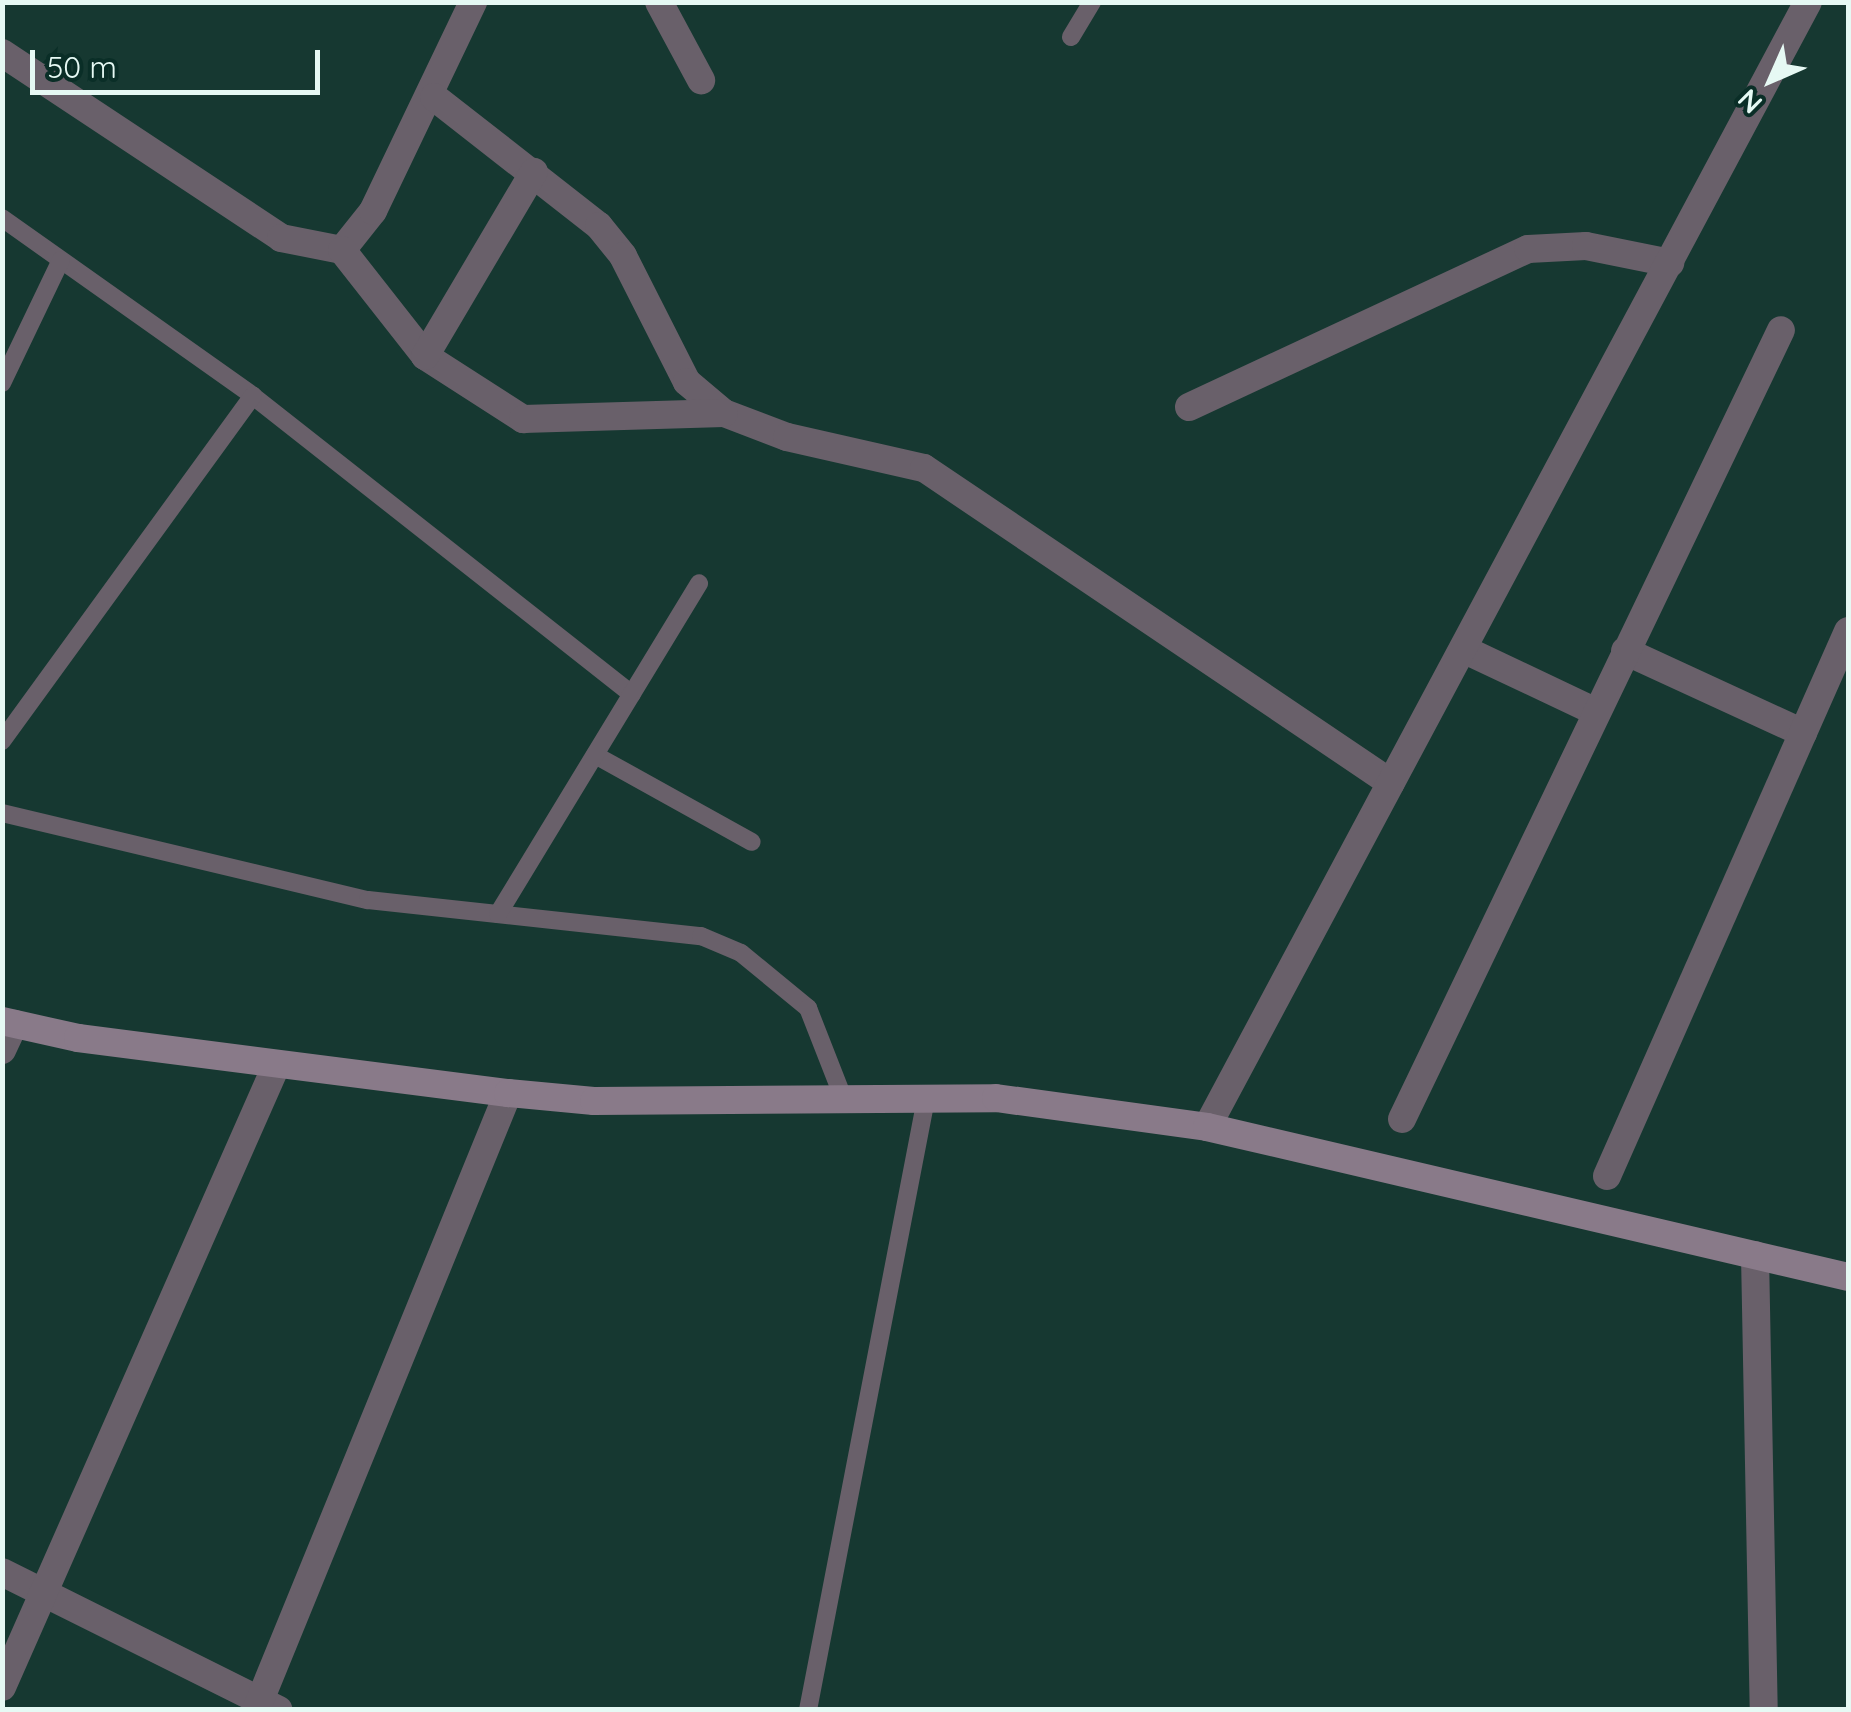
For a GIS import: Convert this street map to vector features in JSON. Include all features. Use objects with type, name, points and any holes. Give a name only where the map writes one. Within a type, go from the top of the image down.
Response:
[{"type":"main road","points":[[8,1022],[276,1066],[508,1093],[844,1100],[996,1098],[1207,1127],[1848,1277]]},
{"type":"street","points":[[342,250],[373,211],[434,96],[473,2]]},
{"type":"street","points":[[658,2],[701,80]]},
{"type":"street","points":[[1207,1127],[1808,2]]},
{"type":"street","points":[[2,52],[281,238],[342,250],[425,356],[522,419],[724,413]]},
{"type":"street","points":[[434,96],[534,172],[623,256],[687,382],[724,413],[786,437],[924,468],[1391,783]]},
{"type":"street","points":[[425,356],[534,172]]},
{"type":"street","points":[[1189,407],[1528,249],[1586,246],[1670,263]]},
{"type":"street","points":[[1402,1119],[1780,330]]},
{"type":"street","points":[[1606,1176],[1848,631]]},
{"type":"street","points":[[1463,649],[1596,712]]},
{"type":"street","points":[[1626,651],[1803,733]]},
{"type":"street","points":[[2,1050],[8,1022]]},
{"type":"street","points":[[2,1687],[276,1066]]},
{"type":"street","points":[[2,1572],[265,1706],[508,1093]]},
{"type":"street","points":[[1755,1255],[1764,1710]]},
{"type":"lane","points":[[1071,37],[1092,2]]},
{"type":"lane","points":[[2,218],[253,396],[632,694]]},
{"type":"lane","points":[[2,383],[61,260]]},
{"type":"lane","points":[[2,742],[253,396]]},
{"type":"lane","points":[[498,914],[699,583]]},
{"type":"lane","points":[[595,755],[752,842]]},
{"type":"lane","points":[[2,813],[368,900],[701,936],[741,953],[808,1008],[844,1100]]},
{"type":"lane","points":[[808,1710],[926,1099]]}]
